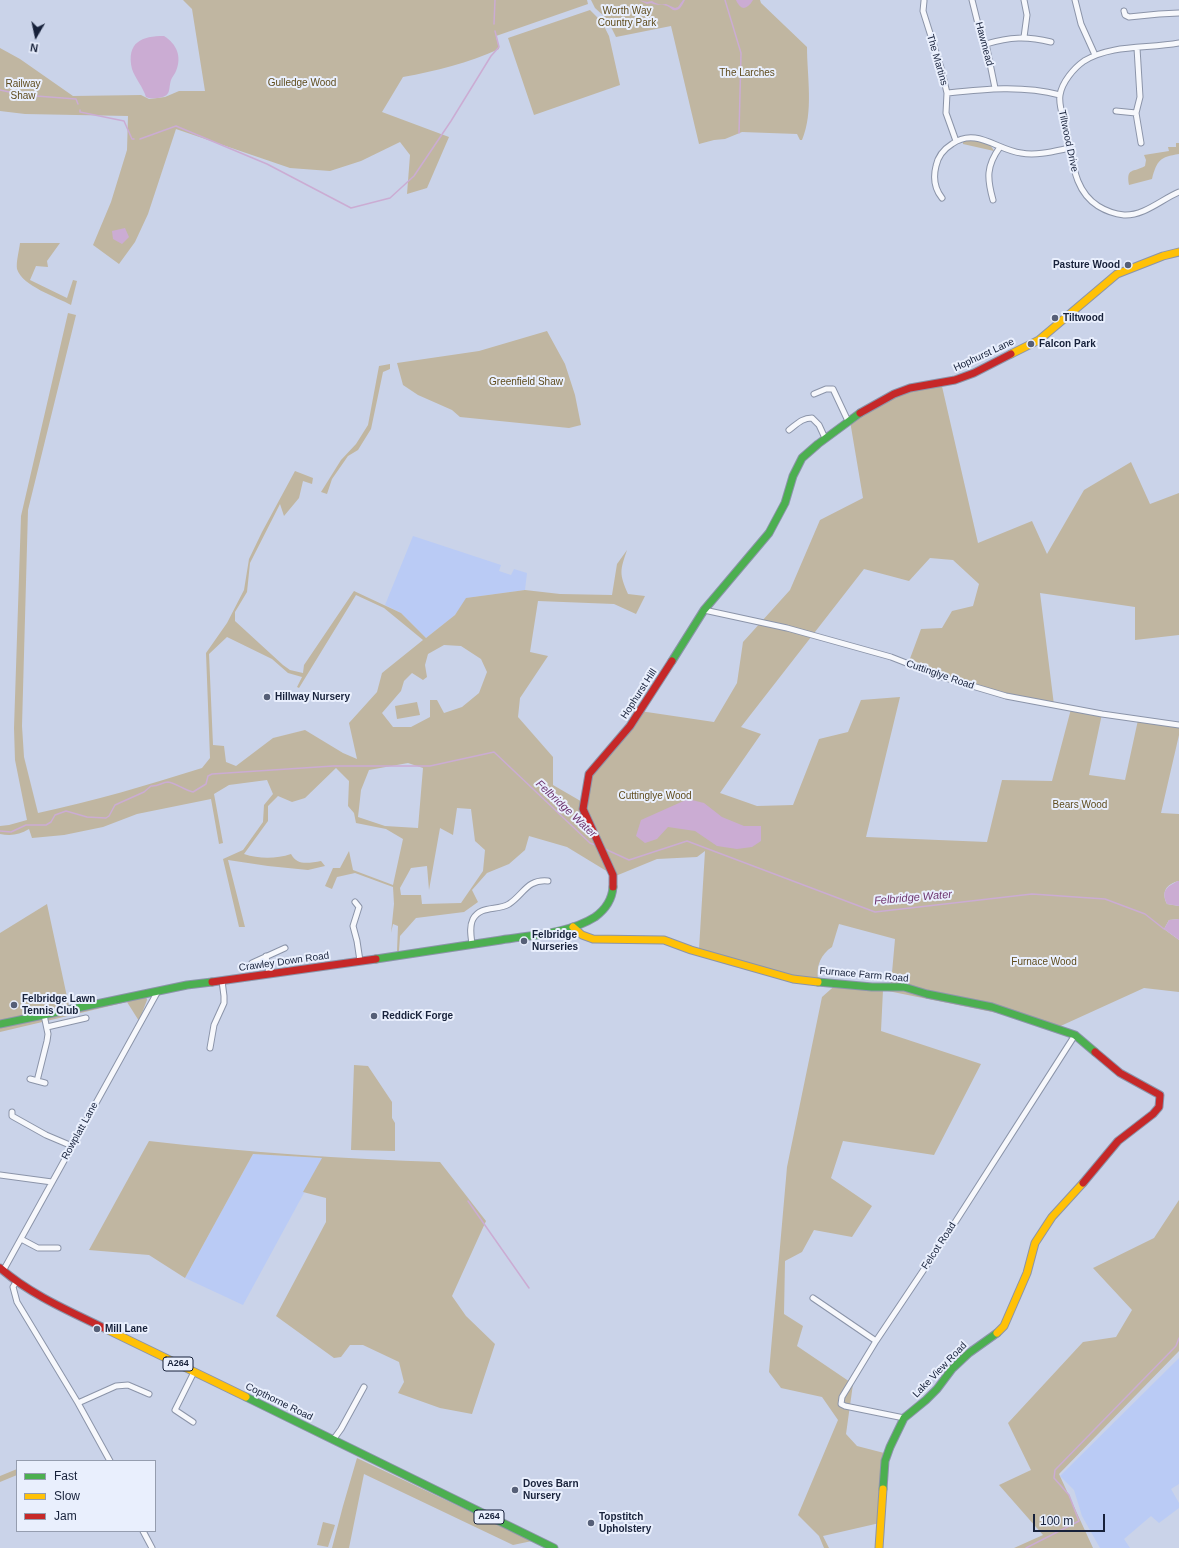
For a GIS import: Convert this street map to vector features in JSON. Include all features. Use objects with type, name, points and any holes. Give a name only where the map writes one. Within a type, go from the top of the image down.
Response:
[{"type":"main road","name":"Hophurst Lane","points":[[795,469],[802,458],[825,438],[865,410],[894,394],[910,388],[965,377],[1002,359],[1039,340],[1117,274],[1163,256],[1179,252]]},
{"type":"main road","name":"Hophurst Hill","points":[[573,928],[595,917],[610,902],[613,875],[584,809],[589,774],[630,726],[704,610],[769,534],[785,503],[795,469]]},
{"type":"main road","name":"Crawley Down Road","points":[[0,1024],[158,991],[573,928]]},
{"type":"main road","name":"Furnace Farm Road","points":[[573,928],[585,937],[593,939],[664,940],[691,950],[793,979],[872,986],[904,987],[927,994],[992,1007],[1075,1035],[1120,1073],[1160,1095]]},
{"type":"main road","name":"Lake View Road","points":[[879,1548],[885,1461],[904,1418],[937,1389],[952,1369],[969,1353],[993,1337],[1004,1326],[1027,1273],[1035,1243],[1052,1217],[1073,1195],[1118,1141],[1159,1107],[1160,1095]]},
{"type":"main road","name":"Copthorne Road","points":[[1,1270],[16,1282],[39,1296],[554,1548]]},
{"type":"street","name":"Hawmead","points":[[972,0],[981,36],[986,44],[995,88]]},
{"type":"street","points":[[1024,0],[1027,15],[1024,37]]},
{"type":"street","points":[[1075,0],[1081,24],[1095,55]]},
{"type":"street","name":"The Martins","points":[[924,1],[924,11],[947,93],[946,113],[956,141]]},
{"type":"street","points":[[1124,11],[1125,15],[1129,17],[1179,13]]},
{"type":"street","points":[[986,44],[1004,39],[1024,37],[1050,42]]},
{"type":"street","name":"Tiltwood Drive","points":[[1179,43],[1113,50],[1095,55],[1083,62],[1074,70],[1065,83],[1060,95],[1061,110],[1077,181],[1083,192],[1093,202],[1107,211],[1124,215],[1141,213],[1179,192]]},
{"type":"street","points":[[1137,48],[1140,97],[1136,113],[1141,143]]},
{"type":"street","points":[[947,93],[995,88],[1024,89],[1060,95]]},
{"type":"street","points":[[1116,111],[1136,113]]},
{"type":"street","points":[[942,198],[937,191],[934,181],[935,170],[938,158],[946,148],[956,141],[976,137],[988,140],[1000,148],[1034,154],[1070,148]]},
{"type":"street","points":[[993,200],[988,182],[990,168],[1000,148]]},
{"type":"street","points":[[814,394],[826,389],[832,389],[848,421]]},
{"type":"street","points":[[789,430],[800,421],[806,418],[812,418],[819,425],[825,438]]},
{"type":"street","name":"Cuttinglye Road","points":[[704,610],[787,628],[891,657],[942,677],[1006,696],[1102,714],[1179,725]]},
{"type":"street","points":[[472,944],[470,929],[472,920],[480,911],[509,904],[528,885],[541,880],[548,881]]},
{"type":"street","points":[[359,905],[352,926],[358,941],[360,961]]},
{"type":"street","points":[[252,963],[285,948]]},
{"type":"street","points":[[266,956],[269,974]]},
{"type":"street","points":[[210,1048],[214,1025],[224,1003],[222,981]]},
{"type":"street","name":"Rowplatt Lane","points":[[1,1270],[21,1239],[158,991]]},
{"type":"street","points":[[37,1080],[47,1041],[47,1027],[44,1015]]},
{"type":"street","points":[[47,1027],[86,1018]]},
{"type":"street","name":"Felcot Road","points":[[904,1418],[845,1406],[841,1404],[842,1397],[876,1341],[947,1235],[1075,1035]]},
{"type":"street","points":[[30,1079],[45,1083]]},
{"type":"street","points":[[12,1112],[12,1116],[46,1135],[72,1146]]},
{"type":"street","points":[[0,1175],[52,1182]]},
{"type":"street","points":[[21,1239],[38,1248],[58,1248]]},
{"type":"street","points":[[16,1282],[13,1288],[17,1302],[78,1403],[109,1460]]},
{"type":"street","points":[[813,1298],[876,1341]]},
{"type":"street","points":[[193,1422],[175,1410],[194,1372]]},
{"type":"street","points":[[78,1403],[116,1386],[128,1385],[149,1394]]},
{"type":"street","points":[[333,1440],[341,1429],[364,1387]]},
{"type":"street","points":[[144,1532],[152,1548]]},
{"type":"shaded area","points":[[639,0],[666,4],[675,8],[678,7],[683,0],[685,0],[680,8],[673,10],[665,5],[651,3],[647,4]]},
{"type":"shaded area","points":[[736,0],[753,0],[749,6],[744,8],[738,4]]},
{"type":"shaded area","points":[[164,36],[172,43],[177,51],[178,66],[171,80],[169,92],[166,96],[149,98],[146,97],[132,69],[131,52],[138,42],[143,39]]},
{"type":"shaded area","points":[[125,228],[129,237],[122,244],[113,239],[112,231]]},
{"type":"shaded area","points":[[413,536],[501,565],[499,571],[511,575],[514,569],[527,573],[525,590],[467,598],[455,615],[426,638],[401,613],[385,605]]},
{"type":"shaded area","points":[[688,799],[704,803],[722,817],[744,826],[761,826],[761,841],[752,847],[737,849],[717,846],[695,831],[668,827],[657,839],[645,843],[636,836],[641,820]]},
{"type":"shaded area","points":[[1178,881],[1179,906],[1167,904],[1164,896],[1166,890],[1170,885]]},
{"type":"shaded area","points":[[1179,919],[1179,940],[1164,929],[1169,920]]},
{"type":"shaded area","points":[[253,1154],[323,1158],[243,1305],[185,1278]]},
{"type":"shaded area","points":[[1179,1358],[1179,1484],[1171,1489],[1179,1503],[1179,1508],[1159,1523],[1151,1516],[1124,1539],[1130,1548],[1100,1548],[1082,1516],[1074,1490],[1060,1476]]},
{"type":"green space","name":"Gulledge Wood","points":[[183,0],[587,0],[588,4],[496,36],[499,49],[487,54],[452,66],[403,77],[382,112],[449,137],[427,188],[407,194],[410,155],[400,142],[361,161],[330,171],[290,168],[176,129],[148,214],[135,242],[119,264],[93,245],[111,202],[127,150],[128,116],[25,114],[0,111],[0,48],[20,59],[73,96],[141,95],[149,99],[165,97],[179,91],[205,91],[192,9]]},
{"type":"green space","name":"The Larches","points":[[591,0],[760,0],[761,3],[807,47],[809,106],[806,129],[802,140],[800,140],[797,134],[742,132],[725,139],[699,144],[671,26],[616,37],[607,19],[595,8]]},
{"type":"green space","points":[[590,10],[602,22],[609,36],[620,85],[534,115],[508,38]]},
{"type":"green space","points":[[969,140],[987,143],[994,151],[963,144],[963,141]]},
{"type":"green space","points":[[1176,143],[1179,143],[1179,154],[1167,156],[1160,160],[1152,179],[1129,185],[1128,179],[1131,171],[1145,166],[1146,160],[1144,155],[1169,151],[1168,147],[1176,147]]},
{"type":"green space","points":[[20,243],[60,243],[47,261],[48,267],[36,266],[30,280],[67,298],[73,280],[77,281],[71,305],[33,286],[20,275],[17,269],[17,260]]},
{"type":"green space","points":[[68,313],[76,315],[28,510],[22,726],[24,757],[38,813],[121,792],[202,768],[210,758],[206,653],[227,623],[244,590],[249,559],[295,471],[313,478],[312,484],[303,481],[299,498],[284,516],[280,504],[250,563],[247,592],[235,612],[235,621],[290,670],[303,673],[304,665],[354,591],[401,613],[426,638],[455,615],[466,598],[525,590],[560,594],[612,595],[617,564],[627,550],[622,568],[622,576],[625,587],[628,594],[645,596],[636,614],[614,604],[538,601],[530,652],[548,656],[520,698],[518,717],[553,757],[553,785],[584,803],[589,774],[640,711],[714,722],[737,683],[743,642],[790,590],[820,520],[863,498],[850,421],[894,394],[941,382],[978,543],[1032,521],[1047,554],[1084,490],[1131,462],[1150,504],[1179,493],[1179,635],[1135,640],[1135,607],[1040,593],[1054,705],[1006,696],[908,664],[921,629],[942,628],[952,611],[973,606],[979,584],[953,560],[930,558],[909,581],[864,569],[741,727],[761,734],[720,793],[757,806],[793,805],[819,739],[848,732],[861,700],[900,697],[866,837],[987,842],[1002,780],[1052,781],[1071,709],[1102,714],[1089,775],[1125,780],[1138,720],[1179,725],[1179,735],[1161,813],[1179,814],[1179,881],[1168,886],[1165,892],[1165,900],[1167,904],[1179,906],[1179,919],[1169,920],[1164,929],[1179,940],[1179,992],[1144,988],[1054,1029],[997,1013],[883,990],[881,1031],[981,1064],[934,1155],[843,1141],[831,1178],[872,1206],[852,1237],[814,1230],[802,1252],[785,1261],[784,1314],[803,1326],[797,1346],[853,1384],[846,1434],[857,1446],[888,1454],[884,1522],[823,1536],[829,1548],[824,1548],[819,1536],[798,1515],[838,1420],[822,1397],[781,1388],[769,1372],[787,1167],[822,997],[839,982],[891,984],[895,939],[839,924],[832,947],[825,953],[820,961],[818,979],[792,975],[699,949],[705,851],[697,857],[657,859],[618,875],[613,875],[567,847],[529,836],[525,850],[509,864],[487,873],[472,890],[478,902],[464,912],[416,918],[400,936],[399,951],[397,951],[398,926],[393,924],[391,933],[394,904],[393,887],[355,873],[337,877],[332,889],[325,886],[333,868],[340,868],[349,851],[353,870],[393,885],[403,839],[386,829],[356,823],[354,813],[348,806],[349,781],[336,768],[305,798],[292,802],[278,796],[268,806],[268,821],[244,854],[268,858],[291,854],[300,862],[308,863],[321,861],[325,866],[308,870],[228,860],[245,927],[239,927],[223,859],[243,850],[263,822],[264,805],[273,794],[267,780],[229,785],[214,794],[223,843],[219,844],[211,799],[137,814],[103,827],[64,835],[32,838],[29,829],[22,833],[8,835],[0,834],[0,826],[27,820],[15,760],[14,728],[21,516]],"holes":[[[356,595],[384,608],[423,640],[382,673],[377,692],[349,723],[357,759],[343,753],[305,730],[273,738],[236,766],[226,762],[224,746],[213,745],[209,654],[227,637],[272,659],[288,673],[302,677],[297,687],[299,688]],[[444,645],[461,646],[481,659],[487,672],[479,693],[462,707],[444,713],[437,700],[430,700],[430,717],[411,727],[393,727],[382,713],[401,691],[404,681],[412,673],[423,680],[427,677],[425,665],[428,654]],[[408,763],[423,768],[418,828],[385,826],[358,817],[361,790],[369,770]],[[457,808],[471,809],[475,841],[485,850],[483,871],[461,903],[422,904],[421,895],[401,895],[400,888],[411,868],[427,866],[429,890],[440,828],[453,835]]]},
{"type":"green space","name":"Greenfield Shaw","points":[[547,331],[565,364],[575,395],[581,425],[569,428],[460,417],[452,410],[418,395],[403,385],[397,363],[479,351]]},
{"type":"green space","points":[[390,364],[390,369],[383,372],[371,429],[358,450],[348,456],[332,479],[327,494],[321,492],[341,460],[356,444],[368,425],[379,366]]},
{"type":"green space","points":[[417,702],[420,715],[397,719],[395,706]]},
{"type":"green space","points":[[47,904],[69,1006],[0,1021],[0,933]]},
{"type":"green space","points":[[146,995],[147,1000],[139,1021],[127,1002],[0,1032],[0,1027]]},
{"type":"green space","points":[[354,1065],[368,1066],[392,1102],[392,1118],[395,1123],[395,1151],[351,1150]]},
{"type":"green space","points":[[149,1141],[294,1154],[440,1162],[486,1221],[452,1296],[466,1316],[495,1344],[472,1414],[440,1408],[398,1393],[404,1382],[399,1362],[363,1345],[350,1345],[341,1357],[334,1358],[276,1316],[326,1222],[326,1198],[303,1192],[322,1158],[253,1154],[185,1278],[149,1255],[89,1250]]},
{"type":"green space","points":[[1179,1200],[1179,1351],[1059,1474],[1093,1548],[1014,1548],[1043,1535],[999,1485],[1031,1470],[1008,1423],[1083,1342],[1116,1337],[1132,1310],[1093,1268],[1154,1238]]},
{"type":"green space","points":[[357,1458],[532,1541],[513,1545],[364,1474],[349,1548],[332,1548]]},
{"type":"green space","points":[[16,1469],[16,1475],[0,1482],[0,1476]]},
{"type":"green space","points":[[323,1522],[335,1525],[328,1547],[317,1545]]},
{"type":"waterway","points":[[494,24],[495,0]]},
{"type":"waterway","points":[[725,0],[741,53],[739,133]]},
{"type":"waterway","points":[[140,139],[176,126],[267,164],[351,208],[390,198],[414,176],[451,121],[491,56],[499,47],[495,31]]},
{"type":"waterway","points":[[0,90],[23,95],[76,99],[78,104]]},
{"type":"waterway","points":[[80,110],[80,112],[124,121],[132,139],[134,139]]},
{"type":"waterway","name":"Felbridge Water","points":[[0,831],[11,832],[26,825],[46,825],[51,822],[55,815],[66,811],[87,817],[106,818],[109,816],[115,805],[144,792],[151,786],[168,782],[193,792],[206,784],[208,776],[212,774],[333,766],[430,766],[494,752],[590,843],[598,846]]},
{"type":"waterway","name":"Felbridge Water","points":[[605,849],[629,860],[687,841],[875,912],[1032,894],[1105,899],[1145,914],[1164,929]]},
{"type":"waterway","points":[[468,1201],[529,1288]]},
{"type":"waterway","points":[[1026,1548],[1079,1521],[1069,1495],[1054,1478],[1055,1470],[1176,1346],[1179,1338]]},
{"type":"traffic: fast","points":[[672,661],[704,610],[769,533],[785,503],[793,476],[802,458],[818,444],[860,413]]},
{"type":"traffic: fast","points":[[376,959],[537,935],[573,927],[595,917],[602,911],[610,900],[613,887]]},
{"type":"traffic: fast","points":[[0,1024],[187,985],[212,982]]},
{"type":"traffic: fast","points":[[818,982],[872,987],[904,987],[927,994],[992,1007],[1075,1035],[1095,1052]]},
{"type":"traffic: fast","points":[[883,1489],[885,1461],[904,1418],[926,1400],[937,1389],[952,1369],[969,1353],[997,1333]]},
{"type":"traffic: fast","points":[[246,1397],[554,1548]]},
{"type":"traffic: slow","points":[[1011,354],[1039,340],[1117,274],[1163,256],[1179,252]]},
{"type":"traffic: slow","points":[[573,927],[582,935],[593,939],[664,940],[691,950],[793,979],[818,982]]},
{"type":"traffic: slow","points":[[997,1333],[1004,1326],[1027,1273],[1035,1243],[1052,1217],[1083,1183]]},
{"type":"traffic: slow","points":[[106,1329],[246,1397]]},
{"type":"traffic: slow","points":[[879,1548],[883,1489]]},
{"type":"traffic: jam","points":[[860,413],[894,394],[910,388],[955,380],[974,373],[1011,354]]},
{"type":"traffic: jam","points":[[613,887],[613,875],[583,809],[589,774],[630,726],[672,661]]},
{"type":"traffic: jam","points":[[212,982],[376,959]]},
{"type":"traffic: jam","points":[[1083,1183],[1118,1141],[1153,1114],[1159,1107],[1160,1095],[1120,1073],[1095,1052]]},
{"type":"traffic: jam","points":[[0,1268],[12,1278],[37,1294],[106,1329]]},
{"type":"place","name":"Pasture Wood","points":[[1128,265]]},
{"type":"place","name":"Tiltwood","points":[[1055,318]]},
{"type":"place","name":"Falcon Park","points":[[1031,344]]},
{"type":"place","name":"Hillway Nursery","points":[[267,697]]},
{"type":"place","name":"Felbridge Nurseries","points":[[524,941]]},
{"type":"place","name":"Felbridge Lawn Tennis Club","points":[[14,1005]]},
{"type":"place","name":"ReddicK Forge","points":[[374,1016]]},
{"type":"place","name":"Mill Lane","points":[[97,1329]]},
{"type":"place","name":"Doves Barn Nursery","points":[[515,1490]]},
{"type":"place","name":"Topstitch Upholstery","points":[[591,1523]]},
{"type":"park label","name":"Worth Way Country Park","points":[[627,16]]},
{"type":"park label","name":"Railway Shaw","points":[[23,90]]},
{"type":"park label","name":"Cuttinglye Wood","points":[[655,796]]},
{"type":"park label","name":"Bears Wood","points":[[1080,805]]},
{"type":"park label","name":"Furnace Wood","points":[[1044,962]]}]
